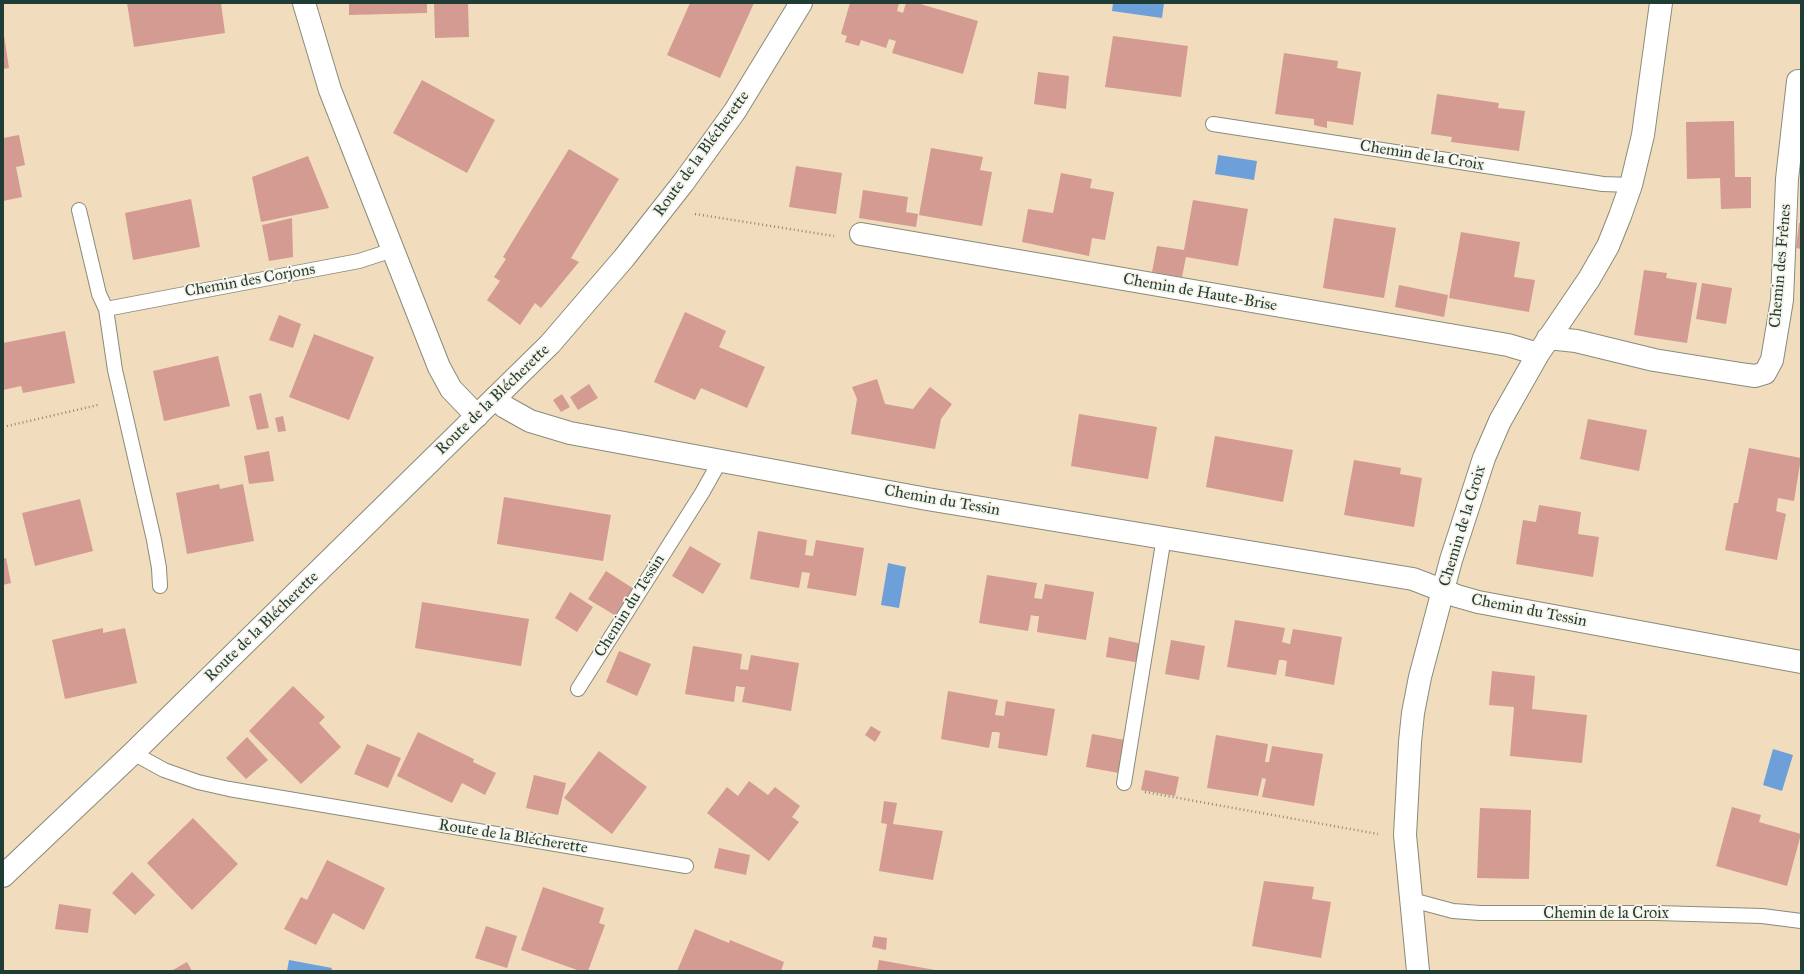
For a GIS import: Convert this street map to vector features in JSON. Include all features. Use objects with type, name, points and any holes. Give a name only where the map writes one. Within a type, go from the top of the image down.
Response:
[{"type":"street","points":[[304,3],[330,90],[439,367],[451,389],[478,416]]},
{"type":"street","name":"Route de la Blécherette","points":[[3,876],[133,753],[555,339],[624,258],[683,183],[735,111],[801,3]]},
{"type":"street","name":"Chemin de la Croix","points":[[1418,971],[1405,835],[1411,734],[1420,677],[1443,590],[1484,458],[1500,421],[1543,346],[1589,279],[1608,246],[1631,185],[1643,135],[1661,3]]},
{"type":"street","name":"Chemin des Frênes","points":[[1543,346],[1576,341],[1654,360],[1755,376],[1765,373],[1772,360],[1782,300],[1788,179],[1798,82]]},
{"type":"street","name":"Chemin de Haute-Brise","points":[[861,234],[1508,345],[1543,346]]},
{"type":"street","name":"Chemin du Tessin","points":[[495,398],[505,407],[530,421],[570,433],[927,499],[1413,579],[1457,596],[1478,602],[1801,662]]},
{"type":"lane","name":"Chemin de la Croix","points":[[1213,124],[1603,184],[1631,185]]},
{"type":"lane","points":[[79,210],[99,294],[106,309],[108,336],[150,522],[159,568],[160,586]]},
{"type":"lane","name":"Chemin des Corjons","points":[[106,309],[359,261],[393,250]]},
{"type":"lane","name":"Chemin du Tessin","points":[[578,689],[702,493],[720,461]]},
{"type":"lane","points":[[1124,783],[1164,537]]},
{"type":"lane","name":"Route de la Blécherette","points":[[133,753],[164,770],[192,780],[229,789],[686,866]]},
{"type":"lane","name":"Chemin de la Croix","points":[[1412,900],[1453,911],[1480,913],[1694,914],[1762,916],[1801,921]]},
{"type":"path","points":[[694,213],[860,241],[861,234]]},
{"type":"path","points":[[3,427],[122,399]]},
{"type":"path","points":[[1124,783],[1140,791],[1383,835]]},
{"type":"water","points":[[1113,3],[1164,3],[1162,18],[1112,11]]},
{"type":"water","points":[[1218,155],[1257,161],[1254,180],[1215,174]]},
{"type":"water","points":[[888,563],[906,567],[899,608],[881,605]]},
{"type":"water","points":[[1773,749],[1793,755],[1782,791],[1763,785]]},
{"type":"water","points":[[289,960],[332,968],[331,971],[287,971]]},
{"type":"building","points":[[127,3],[221,3],[225,33],[134,47]]},
{"type":"building","points":[[349,3],[427,3],[427,13],[349,15]]},
{"type":"building","points":[[434,3],[468,3],[469,37],[435,38]]},
{"type":"building","points":[[690,3],[754,3],[720,78],[667,55]]},
{"type":"building","points":[[850,3],[899,3],[897,11],[903,13],[906,3],[917,3],[978,21],[963,74],[892,53],[896,41],[889,39],[886,48],[861,40],[859,46],[845,42],[847,36],[841,34]]},
{"type":"building","points":[[3,29],[9,68],[3,69]]},
{"type":"building","points":[[1113,36],[1188,46],[1181,97],[1105,87]]},
{"type":"building","points":[[1284,53],[1338,61],[1337,68],[1361,72],[1353,125],[1327,121],[1327,128],[1314,125],[1314,119],[1275,114]]},
{"type":"building","points":[[1038,72],[1069,76],[1066,109],[1034,104]]},
{"type":"building","points":[[422,80],[495,120],[467,173],[393,133]]},
{"type":"building","points":[[1437,94],[1499,103],[1498,108],[1525,111],[1519,151],[1451,142],[1452,137],[1431,134]]},
{"type":"building","points":[[1734,121],[1735,177],[1751,177],[1751,208],[1721,209],[1720,178],[1687,179],[1686,122]]},
{"type":"building","points":[[19,135],[25,165],[16,167],[22,197],[3,201],[3,138]]},
{"type":"building","points":[[931,148],[983,157],[980,170],[992,172],[982,226],[919,215]]},
{"type":"building","points":[[569,149],[619,179],[571,258],[579,262],[541,308],[535,303],[520,325],[487,300],[500,281],[494,277],[506,259],[503,257]]},
{"type":"building","points":[[308,156],[329,208],[261,222],[252,177]]},
{"type":"building","points":[[796,166],[842,173],[836,214],[789,207]]},
{"type":"building","points":[[1061,173],[1092,179],[1090,188],[1114,192],[1105,240],[1092,238],[1089,256],[1022,242],[1028,209],[1053,213]]},
{"type":"building","points":[[863,190],[908,197],[906,212],[918,214],[916,227],[859,218]]},
{"type":"building","points":[[191,199],[200,247],[133,260],[125,213]]},
{"type":"building","points":[[1193,200],[1248,209],[1238,266],[1186,257],[1182,277],[1152,272],[1157,246],[1184,250]]},
{"type":"building","points":[[292,218],[293,257],[269,261],[262,225]]},
{"type":"building","points":[[1334,218],[1396,228],[1384,298],[1323,288]]},
{"type":"building","points":[[1799,223],[1801,223],[1801,249],[1796,248]]},
{"type":"building","points":[[1461,232],[1520,242],[1514,277],[1535,280],[1529,312],[1449,298]]},
{"type":"building","points":[[1644,270],[1667,273],[1666,278],[1697,283],[1687,343],[1634,335]]},
{"type":"building","points":[[1702,283],[1732,288],[1726,324],[1696,319]]},
{"type":"building","points":[[1399,285],[1448,295],[1444,317],[1395,307]]},
{"type":"building","points":[[685,312],[726,331],[719,347],[765,367],[747,408],[701,388],[695,400],[654,382]]},
{"type":"building","points":[[279,315],[301,324],[293,348],[269,340]]},
{"type":"building","points":[[65,331],[75,383],[23,393],[21,386],[3,390],[3,343]]},
{"type":"building","points":[[314,334],[374,357],[349,420],[289,397]]},
{"type":"building","points":[[218,356],[230,406],[164,421],[153,371]]},
{"type":"building","points":[[877,379],[885,404],[913,409],[930,387],[952,404],[941,419],[935,449],[851,434],[857,399],[852,387]]},
{"type":"building","points":[[589,384],[598,398],[578,410],[570,397]]},
{"type":"building","points":[[261,393],[269,428],[257,430],[249,396]]},
{"type":"building","points":[[562,394],[570,407],[561,412],[553,400]]},
{"type":"building","points":[[1079,414],[1157,427],[1148,479],[1071,466]]},
{"type":"building","points":[[283,416],[286,431],[278,432],[275,418]]},
{"type":"building","points":[[1588,419],[1647,430],[1639,471],[1580,459]]},
{"type":"building","points":[[1215,436],[1293,450],[1283,502],[1206,487]]},
{"type":"building","points":[[1749,448],[1801,458],[1794,501],[1778,498],[1776,511],[1786,514],[1777,560],[1725,550],[1734,503],[1738,503]]},
{"type":"building","points":[[269,451],[274,481],[249,484],[244,456]]},
{"type":"building","points":[[1354,460],[1401,468],[1400,474],[1422,478],[1414,527],[1344,515]]},
{"type":"building","points":[[219,484],[220,489],[243,484],[254,541],[187,554],[176,493]]},
{"type":"building","points":[[504,497],[611,515],[603,561],[497,544]]},
{"type":"building","points":[[80,499],[93,551],[35,566],[22,513]]},
{"type":"building","points":[[1539,505],[1581,512],[1578,534],[1599,537],[1593,577],[1516,564],[1523,520],[1536,522]]},
{"type":"building","points":[[758,531],[807,540],[805,555],[813,556],[816,540],[864,548],[856,596],[807,588],[810,573],[802,572],[799,588],[750,579]]},
{"type":"building","points":[[690,546],[721,564],[703,594],[672,576]]},
{"type":"building","points":[[6,558],[11,583],[3,585],[3,559]]},
{"type":"building","points":[[606,571],[634,589],[616,616],[588,599]]},
{"type":"building","points":[[987,575],[1037,583],[1034,598],[1042,599],[1045,584],[1094,592],[1086,640],[1037,632],[1039,616],[1031,615],[1028,631],[979,623]]},
{"type":"building","points":[[570,592],[593,607],[577,632],[555,618]]},
{"type":"building","points":[[422,602],[529,619],[521,666],[415,648]]},
{"type":"building","points":[[1235,620],[1285,628],[1282,642],[1290,644],[1293,629],[1342,637],[1334,685],[1285,676],[1287,661],[1283,660],[1279,660],[1276,675],[1227,667]]},
{"type":"building","points":[[103,628],[103,633],[125,628],[137,683],[65,699],[52,640]]},
{"type":"building","points":[[1109,637],[1143,644],[1140,663],[1106,657]]},
{"type":"building","points":[[1171,640],[1205,646],[1199,680],[1165,674]]},
{"type":"building","points":[[693,646],[742,654],[740,669],[748,670],[751,655],[799,663],[791,711],[742,702],[745,687],[736,686],[734,702],[685,694]]},
{"type":"building","points":[[619,651],[651,664],[637,696],[606,682]]},
{"type":"building","points":[[1492,671],[1535,676],[1532,709],[1587,715],[1582,763],[1510,756],[1514,707],[1489,705]]},
{"type":"building","points":[[293,686],[325,717],[319,723],[341,747],[301,784],[249,731]]},
{"type":"building","points":[[948,691],[998,700],[995,715],[1004,716],[1006,701],[1055,709],[1047,756],[998,748],[1000,733],[997,732],[992,732],[989,748],[941,739]]},
{"type":"building","points":[[871,726],[881,732],[875,742],[865,735]]},
{"type":"building","points":[[418,732],[474,759],[473,762],[496,773],[485,795],[462,783],[452,803],[397,776]]},
{"type":"building","points":[[1092,734],[1125,740],[1119,773],[1086,767]]},
{"type":"building","points":[[1216,735],[1268,744],[1265,762],[1269,762],[1272,746],[1323,754],[1314,806],[1262,797],[1266,779],[1262,778],[1258,796],[1207,788]]},
{"type":"building","points":[[247,737],[268,760],[246,779],[226,758]]},
{"type":"building","points":[[367,744],[401,758],[388,788],[354,774]]},
{"type":"building","points":[[599,751],[647,787],[612,834],[564,798]]},
{"type":"building","points":[[1145,770],[1179,777],[1175,796],[1141,790]]},
{"type":"building","points":[[534,775],[566,783],[558,815],[526,808]]},
{"type":"building","points":[[749,781],[768,795],[775,787],[800,806],[792,817],[799,822],[769,861],[707,813],[727,787],[738,796]]},
{"type":"building","points":[[884,801],[897,803],[893,824],[943,831],[933,880],[879,871],[887,824],[881,823]]},
{"type":"building","points":[[1732,807],[1761,815],[1759,822],[1801,834],[1787,886],[1716,866]]},
{"type":"building","points":[[1480,808],[1531,810],[1529,879],[1477,878]]},
{"type":"building","points":[[193,818],[238,864],[192,910],[147,863]]},
{"type":"building","points":[[719,848],[750,855],[746,875],[714,868]]},
{"type":"building","points":[[327,860],[385,888],[364,930],[333,913],[316,945],[284,929],[301,897],[307,900]]},
{"type":"building","points":[[132,872],[155,895],[135,915],[112,893]]},
{"type":"building","points":[[1264,881],[1314,887],[1312,899],[1331,902],[1321,958],[1252,946]]},
{"type":"building","points":[[543,887],[604,908],[599,923],[605,925],[588,971],[580,971],[521,950]]},
{"type":"building","points":[[59,904],[91,909],[88,933],[55,929]]},
{"type":"building","points":[[486,926],[517,936],[507,968],[475,958]]},
{"type":"building","points":[[695,929],[729,943],[730,940],[784,962],[781,971],[677,971]]},
{"type":"building","points":[[874,936],[887,938],[886,950],[872,947]]},
{"type":"building","points":[[879,960],[935,970],[935,971],[877,971]]},
{"type":"building","points":[[187,962],[192,971],[171,971]]}]
